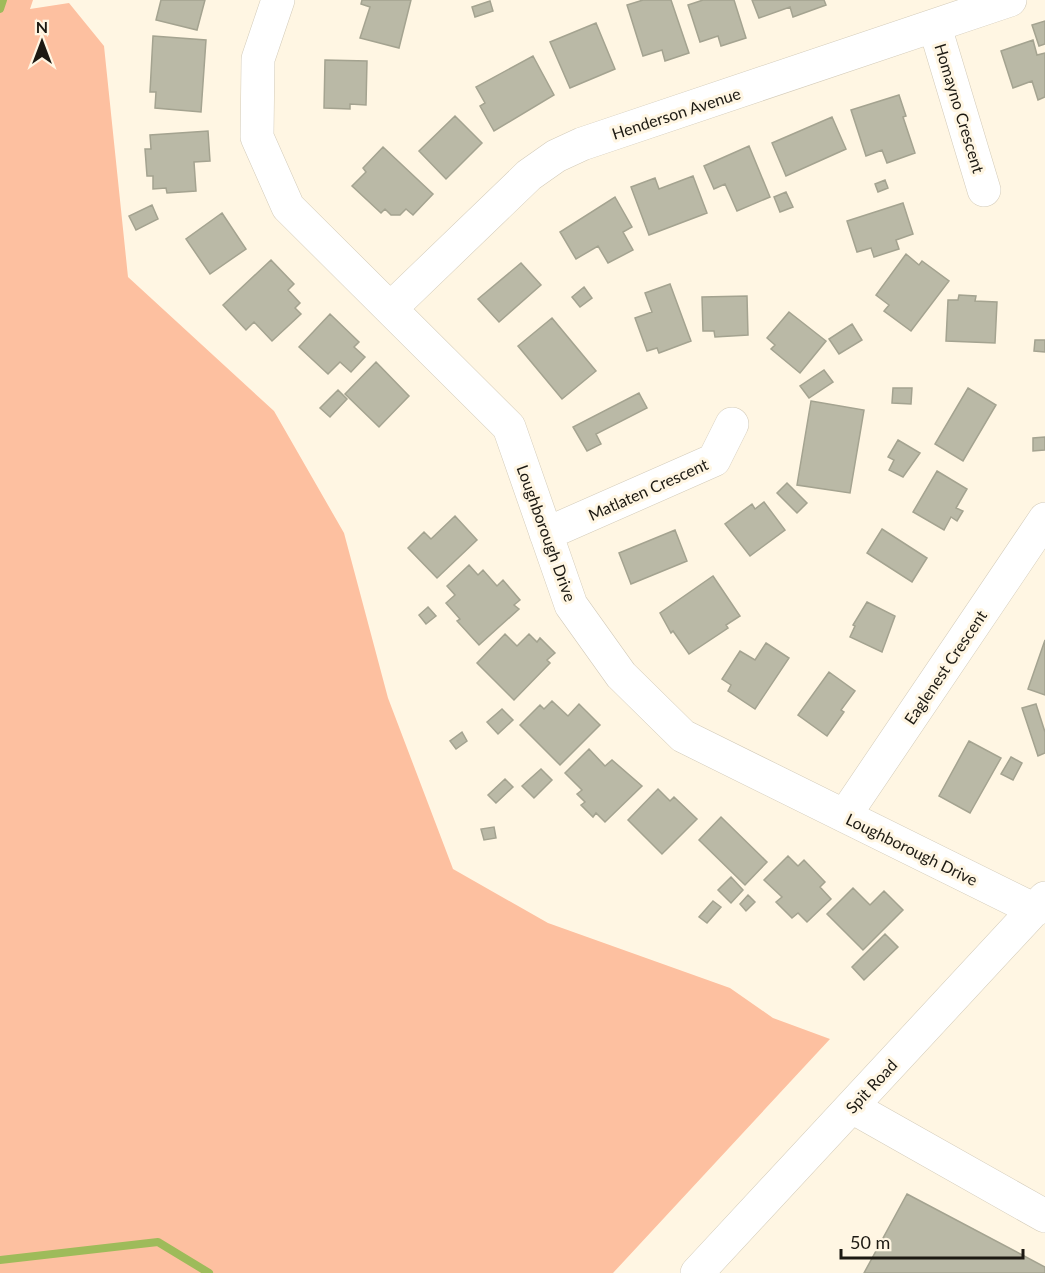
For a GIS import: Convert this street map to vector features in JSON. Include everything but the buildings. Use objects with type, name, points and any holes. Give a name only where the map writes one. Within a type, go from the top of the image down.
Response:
[{"type":"street","name":"Loughborough Drive","points":[[278,0],[258,59],[256,137],[288,207],[509,428],[571,604],[621,675],[682,736],[844,815],[1040,904]]},
{"type":"street","name":"Henderson Avenue","points":[[390,308],[529,175],[556,156],[582,144],[936,27],[1010,0]]},
{"type":"street","name":"Homayno Crescent","points":[[936,27],[984,190]]},
{"type":"street","name":"Matlaten Crescent","points":[[546,534],[714,460],[732,424]]},
{"type":"street","name":"Eaglenest Crescent","points":[[844,815],[1045,519]]},
{"type":"street","name":"Spit Road","points":[[698,1273],[1040,904]]},
{"type":"street","points":[[852,1107],[1045,1216]]},
{"type":"shaded area","points":[[0,0],[33,0],[30,9],[69,3],[104,46],[128,277],[274,411],[344,533],[388,698],[453,869],[548,923],[730,988],[773,1018],[830,1039],[613,1273],[0,1273]]},
{"type":"waterway","points":[[0,9],[3,0]]},
{"type":"waterway","points":[[0,1260],[158,1242],[209,1273]]}]
